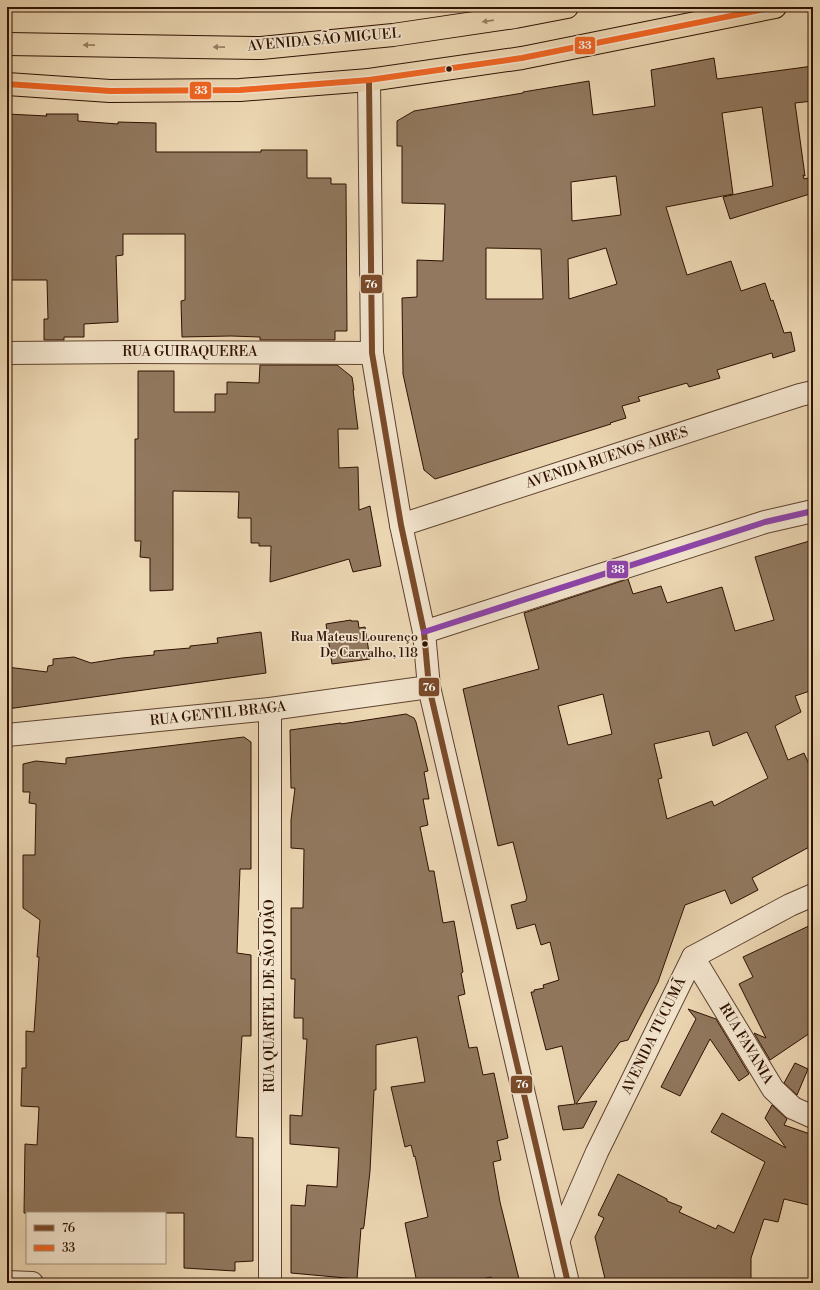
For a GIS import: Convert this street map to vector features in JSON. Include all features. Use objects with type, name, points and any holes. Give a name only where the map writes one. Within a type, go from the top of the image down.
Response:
[{"type":"main road","name":"AVENIDA SÃO MIGUEL","points":[[7,44],[261,48],[393,35],[515,17],[568,7]]},
{"type":"main road","points":[[7,84],[110,91],[240,90],[369,80],[522,58],[775,7]]},
{"type":"street","points":[[369,80],[372,353],[401,525],[424,632],[429,687],[568,1283]]},
{"type":"street","name":"RUA GUIRAQUEREA","points":[[7,353],[372,353]]},
{"type":"street","name":"AVENIDA BUENOS AIRES","points":[[401,525],[813,392]]},
{"type":"street","points":[[424,632],[765,522],[813,510]]},
{"type":"street","name":"RUA GENTIL BRAGA","points":[[7,735],[270,709],[429,687]]},
{"type":"street","name":"RUA QUARTEL DE SÃO JOÃO","points":[[270,709],[270,1283]]},
{"type":"street","points":[[693,957],[790,905],[813,895]]},
{"type":"street","name":"AVENIDA TUCUMÃ","points":[[558,1239],[597,1152],[693,957]]},
{"type":"street","name":"RUA FAVANIA","points":[[693,957],[774,1089],[793,1108],[813,1117]]},
{"type":"street","points":[[7,1282],[32,1283]]},
{"type":"building","points":[[714,58],[717,79],[813,66],[813,101],[795,103],[805,176],[803,175],[804,179],[813,177],[813,193],[730,219],[723,197],[773,186],[762,107],[722,113],[733,194],[666,207],[687,275],[731,261],[741,291],[765,283],[771,301],[773,300],[784,333],[791,332],[795,351],[773,358],[772,353],[717,370],[720,378],[689,387],[687,383],[638,397],[640,401],[622,406],[626,418],[435,479],[424,470],[403,374],[402,298],[417,297],[417,260],[443,261],[445,204],[402,203],[402,146],[397,146],[397,121],[414,111],[589,81],[593,115],[655,106],[651,70]],"holes":[[[616,176],[621,215],[572,221],[571,182]],[[486,248],[541,249],[543,299],[486,299]],[[606,248],[617,284],[569,299],[568,259]]]},
{"type":"building","points":[[7,114],[47,116],[46,114],[78,114],[78,121],[118,124],[118,122],[156,123],[156,152],[261,152],[261,150],[307,150],[307,178],[331,178],[331,184],[346,184],[347,331],[335,331],[335,340],[260,340],[260,337],[231,336],[182,337],[181,301],[185,300],[185,234],[123,234],[123,255],[116,256],[118,322],[84,324],[84,337],[64,337],[64,340],[44,340],[44,319],[48,319],[47,280],[7,280]]},
{"type":"building","points":[[260,365],[337,365],[352,377],[358,429],[338,429],[339,468],[358,467],[359,510],[370,506],[381,566],[353,572],[349,559],[270,582],[271,546],[259,546],[259,543],[251,543],[251,518],[238,518],[239,492],[173,491],[173,590],[150,591],[150,558],[140,557],[141,541],[135,541],[135,439],[138,439],[138,371],[174,371],[174,412],[215,412],[215,394],[227,394],[227,382],[259,383]]},
{"type":"building","points":[[813,540],[813,690],[795,696],[801,712],[775,726],[788,760],[804,753],[813,774],[813,845],[752,878],[758,890],[731,904],[725,890],[685,905],[658,982],[628,1040],[620,1042],[576,1104],[597,1101],[583,1128],[563,1130],[558,1106],[575,1104],[562,1046],[546,1050],[531,992],[544,988],[543,985],[559,980],[550,942],[541,945],[535,924],[517,929],[511,905],[526,901],[527,898],[513,842],[498,846],[463,689],[539,669],[524,613],[628,579],[633,594],[661,586],[667,603],[722,587],[735,631],[774,620],[755,557]],"holes":[[[603,694],[612,734],[568,745],[558,706]],[[709,731],[713,746],[747,732],[768,778],[714,806],[712,801],[667,819],[658,779],[662,778],[654,744]]]},
{"type":"building","points":[[351,620],[358,621],[359,628],[365,627],[370,659],[332,664],[326,624]]},
{"type":"building","points":[[261,632],[266,673],[7,709],[7,667],[47,672],[48,666],[53,665],[53,659],[74,657],[91,663],[154,655],[154,651],[190,648],[190,646],[218,643],[217,638]]},
{"type":"building","points":[[406,714],[414,718],[416,722],[428,771],[424,772],[429,799],[423,799],[428,825],[420,827],[429,871],[434,871],[443,923],[454,921],[463,972],[461,973],[465,994],[458,996],[469,1048],[477,1047],[483,1075],[494,1073],[508,1138],[497,1141],[501,1160],[493,1162],[500,1202],[520,1283],[493,1283],[491,1277],[463,1283],[417,1283],[405,1223],[428,1217],[415,1156],[414,1157],[411,1145],[405,1147],[391,1087],[425,1082],[417,1037],[376,1045],[376,1090],[374,1090],[370,1171],[364,1226],[363,1229],[361,1228],[357,1279],[291,1273],[291,1205],[305,1206],[307,1185],[337,1187],[339,1148],[290,1144],[290,1115],[302,1116],[307,1039],[303,1039],[303,1018],[294,1018],[295,979],[291,979],[291,908],[303,908],[304,849],[291,848],[291,820],[295,788],[291,788],[290,730]]},
{"type":"building","points":[[244,737],[251,742],[251,869],[240,869],[237,953],[251,955],[251,1036],[242,1036],[236,1137],[253,1138],[253,1261],[235,1262],[235,1271],[184,1268],[184,1213],[24,1213],[25,1144],[37,1145],[39,1107],[21,1106],[22,1068],[26,1068],[26,1031],[34,1032],[40,920],[23,908],[23,855],[35,855],[36,804],[29,803],[30,792],[23,792],[23,764],[36,761],[66,764],[66,758]]},
{"type":"building","points":[[813,924],[813,1031],[770,1060],[754,1033],[766,1038],[739,984],[753,977],[743,957]]},
{"type":"building","points":[[688,1009],[716,1019],[749,1074],[739,1081],[710,1039],[680,1096],[661,1087],[696,1019]]},
{"type":"building","points":[[795,1063],[808,1069],[797,1095],[784,1083]]},
{"type":"building","points":[[772,1105],[787,1119],[784,1125],[813,1135],[813,1206],[784,1199],[778,1222],[764,1219],[751,1258],[751,1283],[606,1283],[595,1237],[604,1218],[598,1215],[618,1174],[667,1199],[667,1201],[682,1207],[679,1212],[716,1229],[718,1225],[734,1233],[765,1162],[711,1132],[722,1113],[786,1148],[765,1118]]},
{"type":"transit line","name":"33","points":[[7,84],[110,91],[240,90],[369,80],[522,58],[775,7]]},
{"type":"transit line","name":"76","points":[[369,80],[372,353],[401,525],[424,632],[429,687],[568,1283]]},
{"type":"transit line","name":"38","points":[[424,632],[765,522],[813,511]]},
{"type":"place","name":"Rua Mateus Lourenço De Carvalho, 118","points":[[425,644]]}]
